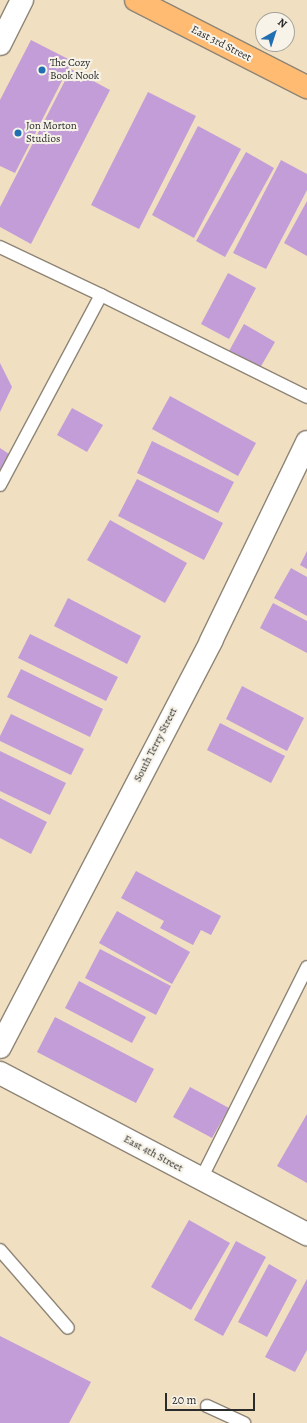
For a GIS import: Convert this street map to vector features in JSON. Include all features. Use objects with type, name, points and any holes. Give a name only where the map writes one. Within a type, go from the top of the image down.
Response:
[{"type":"main road","name":"East 3rd Street","points":[[136,0],[307,87]]},
{"type":"street","points":[[0,44],[22,0]]},
{"type":"street","name":"South Terry Street","points":[[0,1046],[211,640],[307,442]]},
{"type":"street","name":"East 4th Street","points":[[0,1074],[307,1234]]},
{"type":"lane","points":[[0,247],[101,295],[307,397]]},
{"type":"lane","points":[[0,485],[101,295]]},
{"type":"lane","points":[[201,1179],[307,968]]},
{"type":"lane","points":[[0,1250],[68,1328]]},
{"type":"lane","points":[[207,1406],[244,1423]]},
{"type":"building","name":"Jon Morton Studios","points":[[31,40],[72,61],[15,173],[0,166],[0,100]]},
{"type":"building","points":[[71,69],[110,90],[31,244],[0,227],[0,207]]},
{"type":"building","points":[[148,92],[196,116],[139,229],[91,205]]},
{"type":"building","points":[[198,126],[241,149],[194,238],[152,215]]},
{"type":"building","points":[[246,152],[274,168],[225,257],[196,241]]},
{"type":"building","points":[[281,160],[307,174],[307,190],[266,269],[233,253]]},
{"type":"building","points":[[307,201],[307,256],[284,243]]},
{"type":"building","points":[[228,273],[256,288],[229,339],[201,324]]},
{"type":"building","points":[[244,324],[275,342],[260,368],[229,351]]},
{"type":"building","points":[[0,363],[12,387],[0,412]]},
{"type":"building","points":[[170,396],[256,443],[238,476],[152,429]]},
{"type":"building","points":[[72,408],[103,425],[87,452],[57,435]]},
{"type":"building","points":[[152,441],[234,482],[218,513],[137,473]]},
{"type":"building","points":[[0,448],[9,454],[0,470]]},
{"type":"building","points":[[137,479],[223,523],[204,560],[118,516]]},
{"type":"building","points":[[110,520],[187,563],[165,603],[87,560]]},
{"type":"building","points":[[307,551],[307,569],[300,565]]},
{"type":"building","points":[[291,568],[307,577],[307,616],[274,598]]},
{"type":"building","points":[[68,598],[141,636],[127,664],[54,626]]},
{"type":"building","points":[[273,603],[307,621],[307,653],[260,628]]},
{"type":"building","points":[[30,634],[118,677],[106,701],[18,658]]},
{"type":"building","points":[[21,669],[103,709],[90,737],[7,697]]},
{"type":"building","points":[[242,686],[304,718],[287,751],[226,719]]},
{"type":"building","points":[[11,714],[84,749],[71,775],[0,741],[0,736]]},
{"type":"building","points":[[220,723],[285,756],[271,783],[207,750]]},
{"type":"building","points":[[0,751],[66,783],[50,815],[0,791]]},
{"type":"building","points":[[0,798],[47,822],[31,854],[0,838]]},
{"type":"building","points":[[136,871],[221,916],[211,935],[201,930],[193,945],[160,928],[164,921],[121,898]]},
{"type":"building","points":[[117,911],[190,952],[172,984],[99,943]]},
{"type":"building","points":[[100,949],[171,986],[156,1015],[85,978]]},
{"type":"building","points":[[79,981],[146,1017],[132,1043],[65,1008]]},
{"type":"building","points":[[55,1017],[154,1069],[136,1103],[37,1052]]},
{"type":"building","points":[[190,1087],[229,1108],[212,1138],[173,1117]]},
{"type":"building","points":[[307,1114],[307,1183],[277,1166]]},
{"type":"building","points":[[189,1220],[230,1243],[191,1310],[151,1287]]},
{"type":"building","points":[[236,1241],[266,1257],[223,1336],[194,1320]]},
{"type":"building","points":[[269,1264],[297,1280],[267,1337],[238,1322]]},
{"type":"building","points":[[307,1279],[307,1350],[295,1372],[265,1357]]},
{"type":"building","points":[[0,1336],[91,1382],[69,1423],[0,1423]]},
{"type":"place","name":"The Cozy Book Nook","points":[[42,70]]},
{"type":"place","name":"Jon Morton Studios","points":[[18,133]]}]
